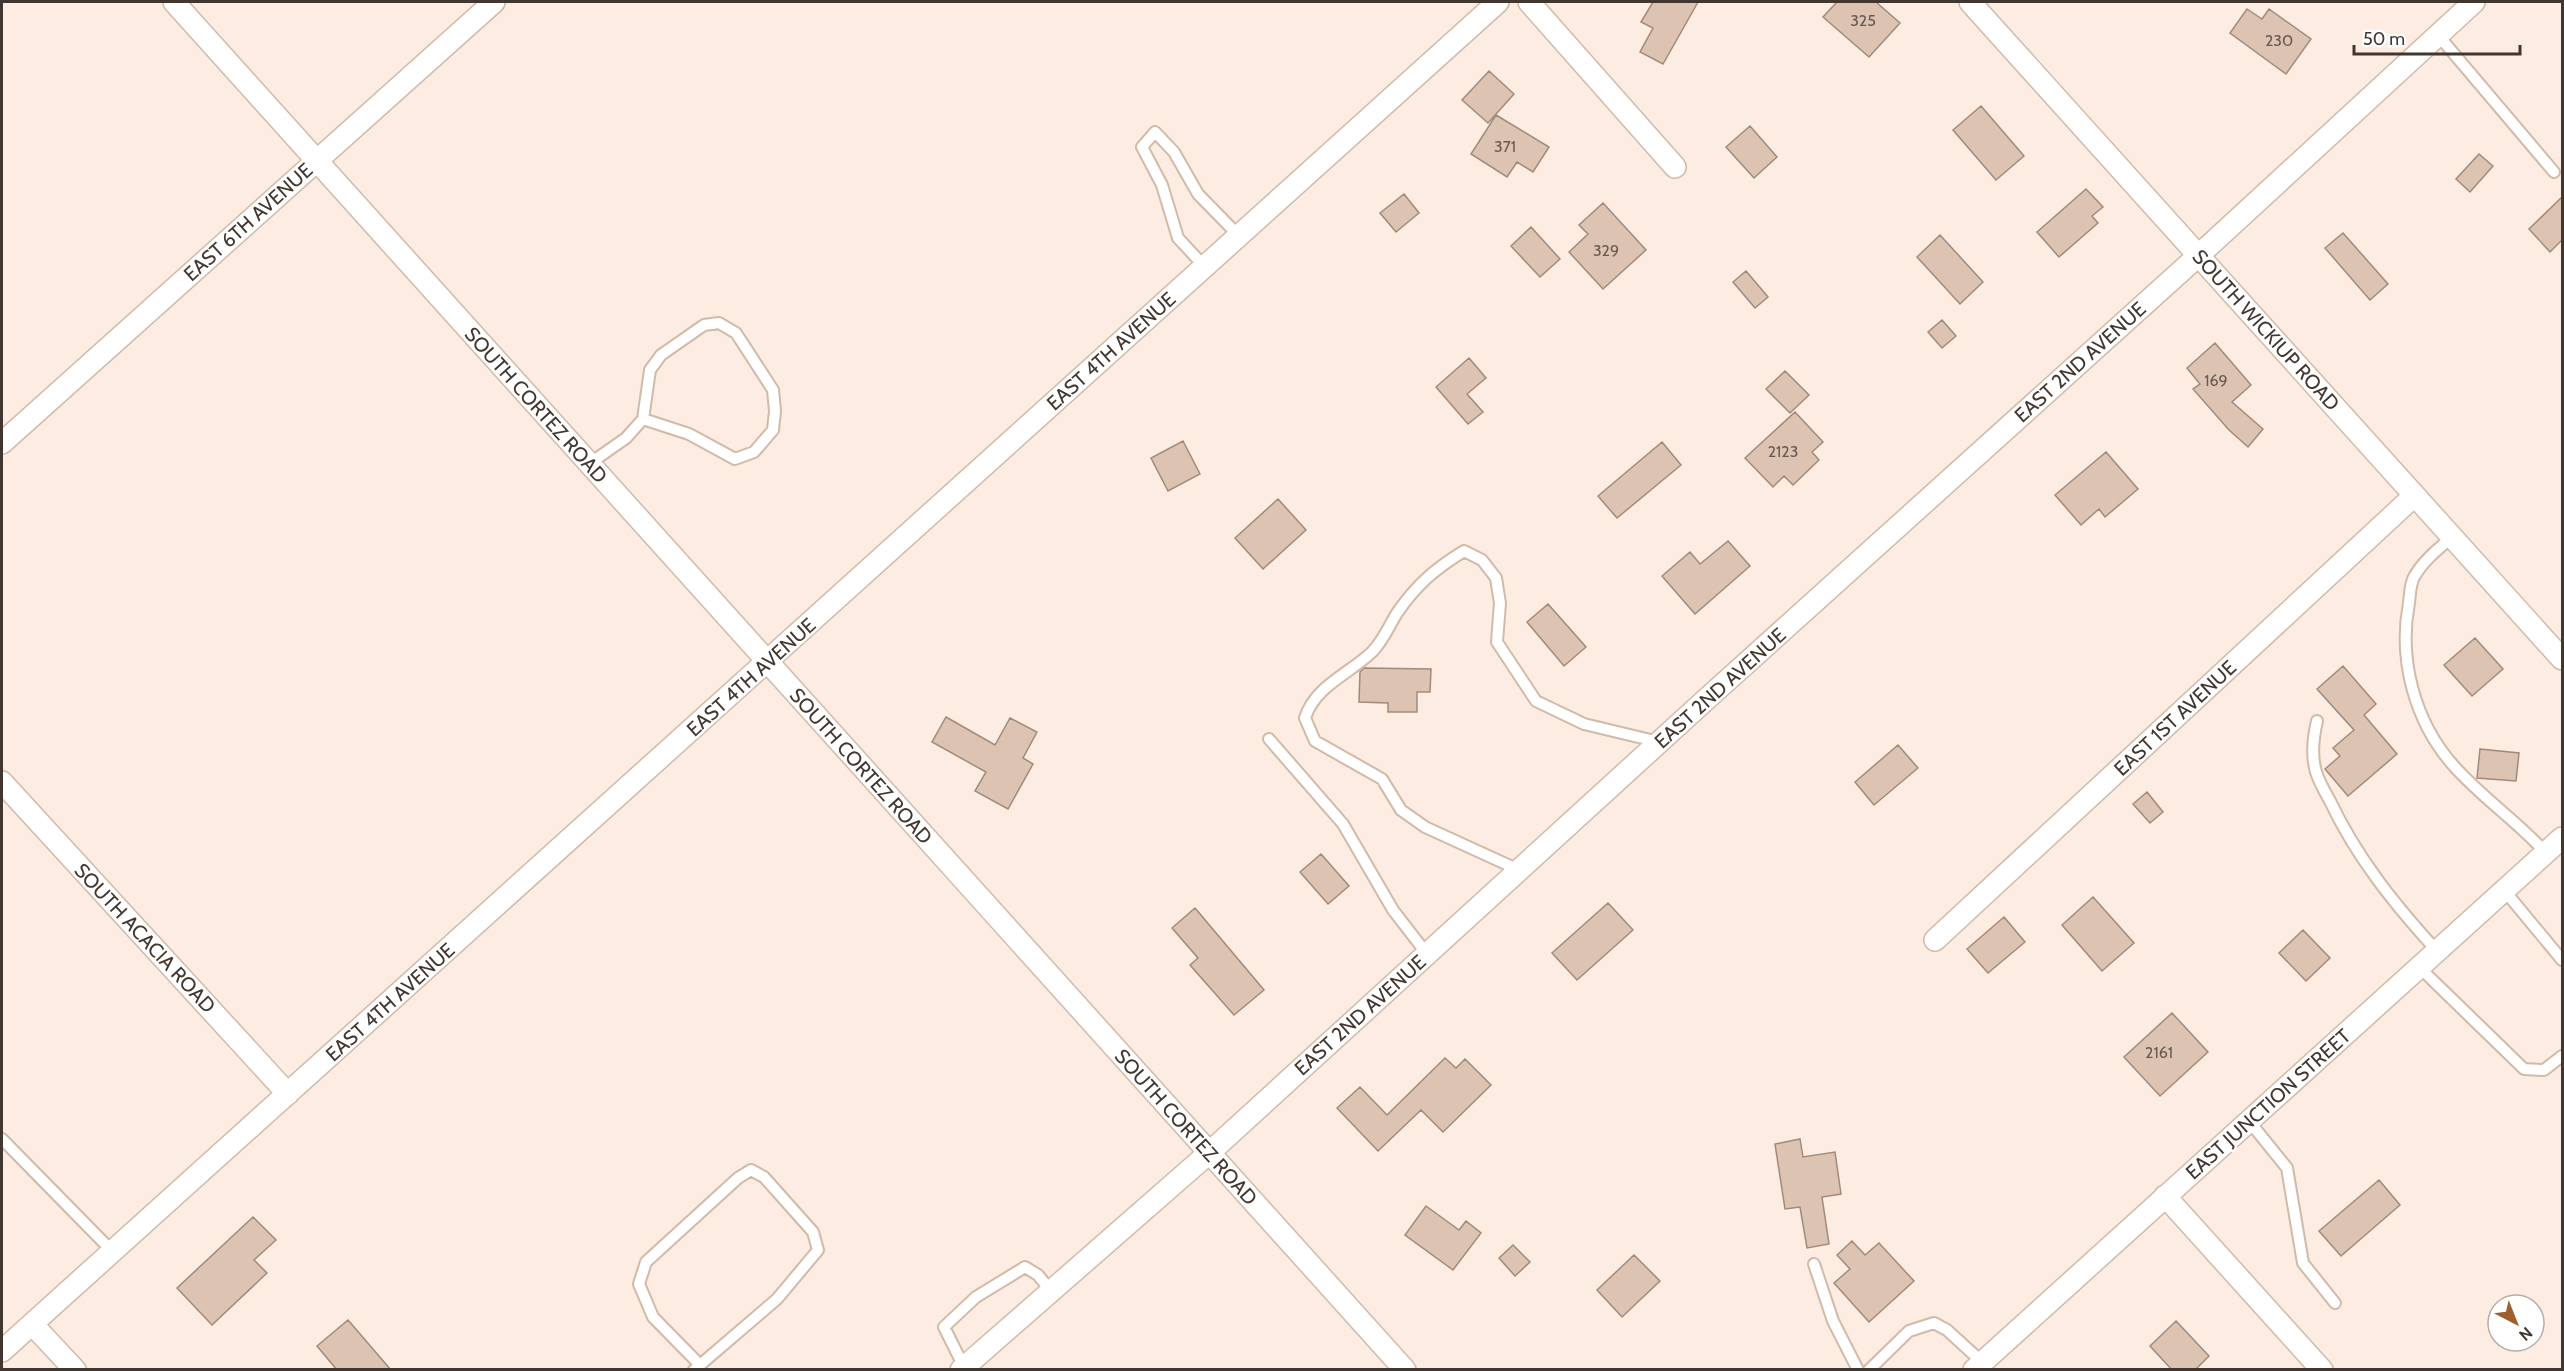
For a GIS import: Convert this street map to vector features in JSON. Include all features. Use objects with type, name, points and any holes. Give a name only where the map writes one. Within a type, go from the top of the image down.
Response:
[{"type":"street","name":"SOUTH CORTEZ ROAD","points":[[174,2],[1405,1370]]},
{"type":"street","name":"EAST 6TH AVENUE","points":[[2,443],[494,2]]},
{"type":"street","name":"EAST 4TH AVENUE","points":[[2,1351],[1498,2]]},
{"type":"street","points":[[1529,2],[1675,167]]},
{"type":"street","name":"SOUTH WICKIUP ROAD","points":[[1970,2],[2562,659]]},
{"type":"street","name":"EAST 2ND AVENUE","points":[[963,1368],[1209,1153],[1659,742],[2199,255],[2474,2]]},
{"type":"street","name":"EAST 1ST AVENUE","points":[[1935,940],[2414,496]]},
{"type":"street","name":"SOUTH ACACIA ROAD","points":[[2,782],[288,1094]]},
{"type":"street","name":"EAST JUNCTION STREET","points":[[1978,1366],[2562,838]]},
{"type":"street","points":[[2165,1196],[2322,1370]]},
{"type":"street","points":[[32,1324],[75,1370]]},
{"type":"lane","points":[[2438,35],[2554,172]]},
{"type":"lane","points":[[1205,267],[1178,238],[1162,185],[1142,147],[1155,132],[1174,152],[1198,194],[1239,236]]},
{"type":"lane","points":[[589,464],[626,438],[642,419],[651,370],[661,355],[704,324],[719,323],[736,333],[773,390],[775,411],[773,430],[754,452],[735,459],[689,434],[642,419]]},
{"type":"lane","points":[[2452,537],[2426,561],[2413,578],[2406,616],[2405,653],[2414,696],[2432,735],[2452,765],[2529,834],[2546,853]]},
{"type":"lane","points":[[1519,870],[1425,827],[1401,810],[1382,779],[1315,741],[1305,718],[1310,703],[1338,677],[1372,651],[1422,581],[1464,551],[1482,560],[1496,578],[1500,603],[1497,642],[1536,701],[1584,724],[1659,742]]},
{"type":"lane","points":[[2317,721],[2312,743],[2316,772],[2340,824],[2374,877],[2402,913],[2437,951]]},
{"type":"lane","points":[[1269,739],[1343,824],[1393,910],[1427,954]]},
{"type":"lane","points":[[2504,890],[2562,960]]},
{"type":"lane","points":[[2419,968],[2524,1069],[2544,1070],[2562,1056]]},
{"type":"lane","points":[[2248,1121],[2287,1168],[2303,1263],[2335,1303]]},
{"type":"lane","points":[[2,1139],[113,1252]]},
{"type":"lane","points":[[751,1170],[764,1177],[813,1232],[818,1250],[777,1299],[697,1367],[652,1317],[639,1284],[646,1262],[738,1178],[751,1170]]},
{"type":"lane","points":[[1814,1264],[1833,1321],[1858,1370]]},
{"type":"lane","points":[[963,1368],[944,1327],[976,1297],[1025,1267],[1038,1275],[1051,1291]]},
{"type":"lane","points":[[1869,1370],[1909,1331],[1934,1323],[1947,1330],[1978,1366]]},
{"type":"building","points":[[1653,2],[1698,2],[1663,64],[1640,52],[1653,28],[1641,22]]},
{"type":"building","points":[[1837,2],[1876,2],[1900,23],[1869,57],[1823,17]]},
{"type":"building","points":[[2247,9],[2262,19],[2269,9],[2311,39],[2286,74],[2230,33]]},
{"type":"building","points":[[1489,71],[1514,94],[1488,123],[1462,100]]},
{"type":"building","points":[[1981,106],[2024,156],[1996,180],[1953,130]]},
{"type":"building","points":[[1496,115],[1549,147],[1533,172],[1517,162],[1507,177],[1471,154]]},
{"type":"building","points":[[1750,126],[1777,157],[1754,178],[1726,147]]},
{"type":"building","points":[[2479,154],[2493,166],[2470,192],[2456,179]]},
{"type":"building","points":[[2086,189],[2103,207],[2092,216],[2098,223],[2059,257],[2037,232]]},
{"type":"building","points":[[1404,194],[1419,213],[1396,232],[1380,213]]},
{"type":"building","points":[[2562,197],[2562,240],[2550,252],[2529,229]]},
{"type":"building","points":[[1603,203],[1646,250],[1603,289],[1569,252],[1588,234],[1579,225]]},
{"type":"building","points":[[1531,227],[1560,259],[1540,277],[1511,246]]},
{"type":"building","points":[[2343,233],[2388,284],[2370,300],[2325,248]]},
{"type":"building","points":[[1940,235],[1983,282],[1960,304],[1917,257]]},
{"type":"building","points":[[1746,271],[1768,297],[1755,308],[1733,282]]},
{"type":"building","points":[[1942,320],[1956,336],[1942,348],[1928,332]]},
{"type":"building","points":[[2215,343],[2251,385],[2232,402],[2263,429],[2248,447],[2229,430],[2193,389],[2200,384],[2187,368]]},
{"type":"building","points":[[1469,358],[1486,378],[1467,394],[1483,412],[1468,424],[1436,387]]},
{"type":"building","points":[[1785,371],[1809,395],[1790,413],[1766,389]]},
{"type":"building","points":[[1795,412],[1823,442],[1812,452],[1819,460],[1793,485],[1784,476],[1773,487],[1745,458]]},
{"type":"building","points":[[1183,441],[1200,474],[1168,491],[1151,458]]},
{"type":"building","points":[[1662,442],[1681,465],[1617,518],[1598,496]]},
{"type":"building","points":[[2106,452],[2138,489],[2105,517],[2099,509],[2081,525],[2055,495]]},
{"type":"building","points":[[1278,499],[1306,530],[1263,569],[1235,538]]},
{"type":"building","points":[[1728,541],[1750,566],[1695,614],[1662,576],[1690,552],[1700,564]]},
{"type":"building","points":[[1548,604],[1586,647],[1564,666],[1527,622]]},
{"type":"building","points":[[2475,638],[2503,669],[2472,696],[2444,665]]},
{"type":"building","points":[[2343,666],[2376,704],[2364,715],[2397,754],[2348,796],[2325,769],[2340,756],[2333,748],[2354,730],[2317,689]]},
{"type":"building","points":[[1364,668],[1431,669],[1430,692],[1417,692],[1417,712],[1388,712],[1388,703],[1359,702],[1360,672]]},
{"type":"building","points":[[946,717],[995,745],[1010,718],[1037,732],[1023,758],[1033,764],[1008,809],[975,791],[986,772],[932,742]]},
{"type":"building","points":[[1898,745],[1918,768],[1874,805],[1855,782]]},
{"type":"building","points":[[2480,749],[2519,753],[2516,781],[2477,778]]},
{"type":"building","points":[[2147,792],[2163,812],[2150,823],[2133,804]]},
{"type":"building","points":[[1321,854],[1349,886],[1328,904],[1300,872]]},
{"type":"building","points":[[2093,897],[2134,943],[2102,971],[2062,925]]},
{"type":"building","points":[[1608,903],[1633,930],[1577,980],[1552,953]]},
{"type":"building","points":[[1195,908],[1264,990],[1234,1015],[1190,965],[1198,958],[1172,928]]},
{"type":"building","points":[[2004,917],[2025,942],[1988,973],[1967,949]]},
{"type":"building","points":[[2303,930],[2330,958],[2306,981],[2279,953]]},
{"type":"building","points":[[2172,1013],[2208,1052],[2160,1096],[2124,1057]]},
{"type":"building","points":[[1445,1058],[1456,1068],[1465,1059],[1491,1085],[1443,1132],[1421,1110],[1378,1151],[1337,1108],[1360,1087],[1387,1115]]},
{"type":"building","points":[[1800,1139],[1803,1157],[1835,1152],[1841,1194],[1822,1197],[1829,1244],[1807,1248],[1800,1207],[1785,1209],[1775,1144]]},
{"type":"building","points":[[2379,1180],[2400,1205],[2341,1256],[2319,1231]]},
{"type":"building","points":[[1426,1206],[1459,1230],[1466,1221],[1481,1233],[1453,1270],[1405,1235]]},
{"type":"building","points":[[253,1217],[276,1240],[254,1260],[267,1273],[212,1325],[177,1288]]},
{"type":"building","points":[[1852,1241],[1865,1255],[1879,1243],[1914,1281],[1869,1322],[1834,1283],[1850,1269],[1837,1255]]},
{"type":"building","points":[[1513,1245],[1530,1262],[1515,1276],[1499,1258]]},
{"type":"building","points":[[1634,1255],[1660,1281],[1622,1317],[1597,1290]]},
{"type":"building","points":[[348,1320],[391,1370],[337,1370],[317,1346]]},
{"type":"building","points":[[2176,1321],[2209,1356],[2195,1370],[2172,1370],[2150,1346]]}]
